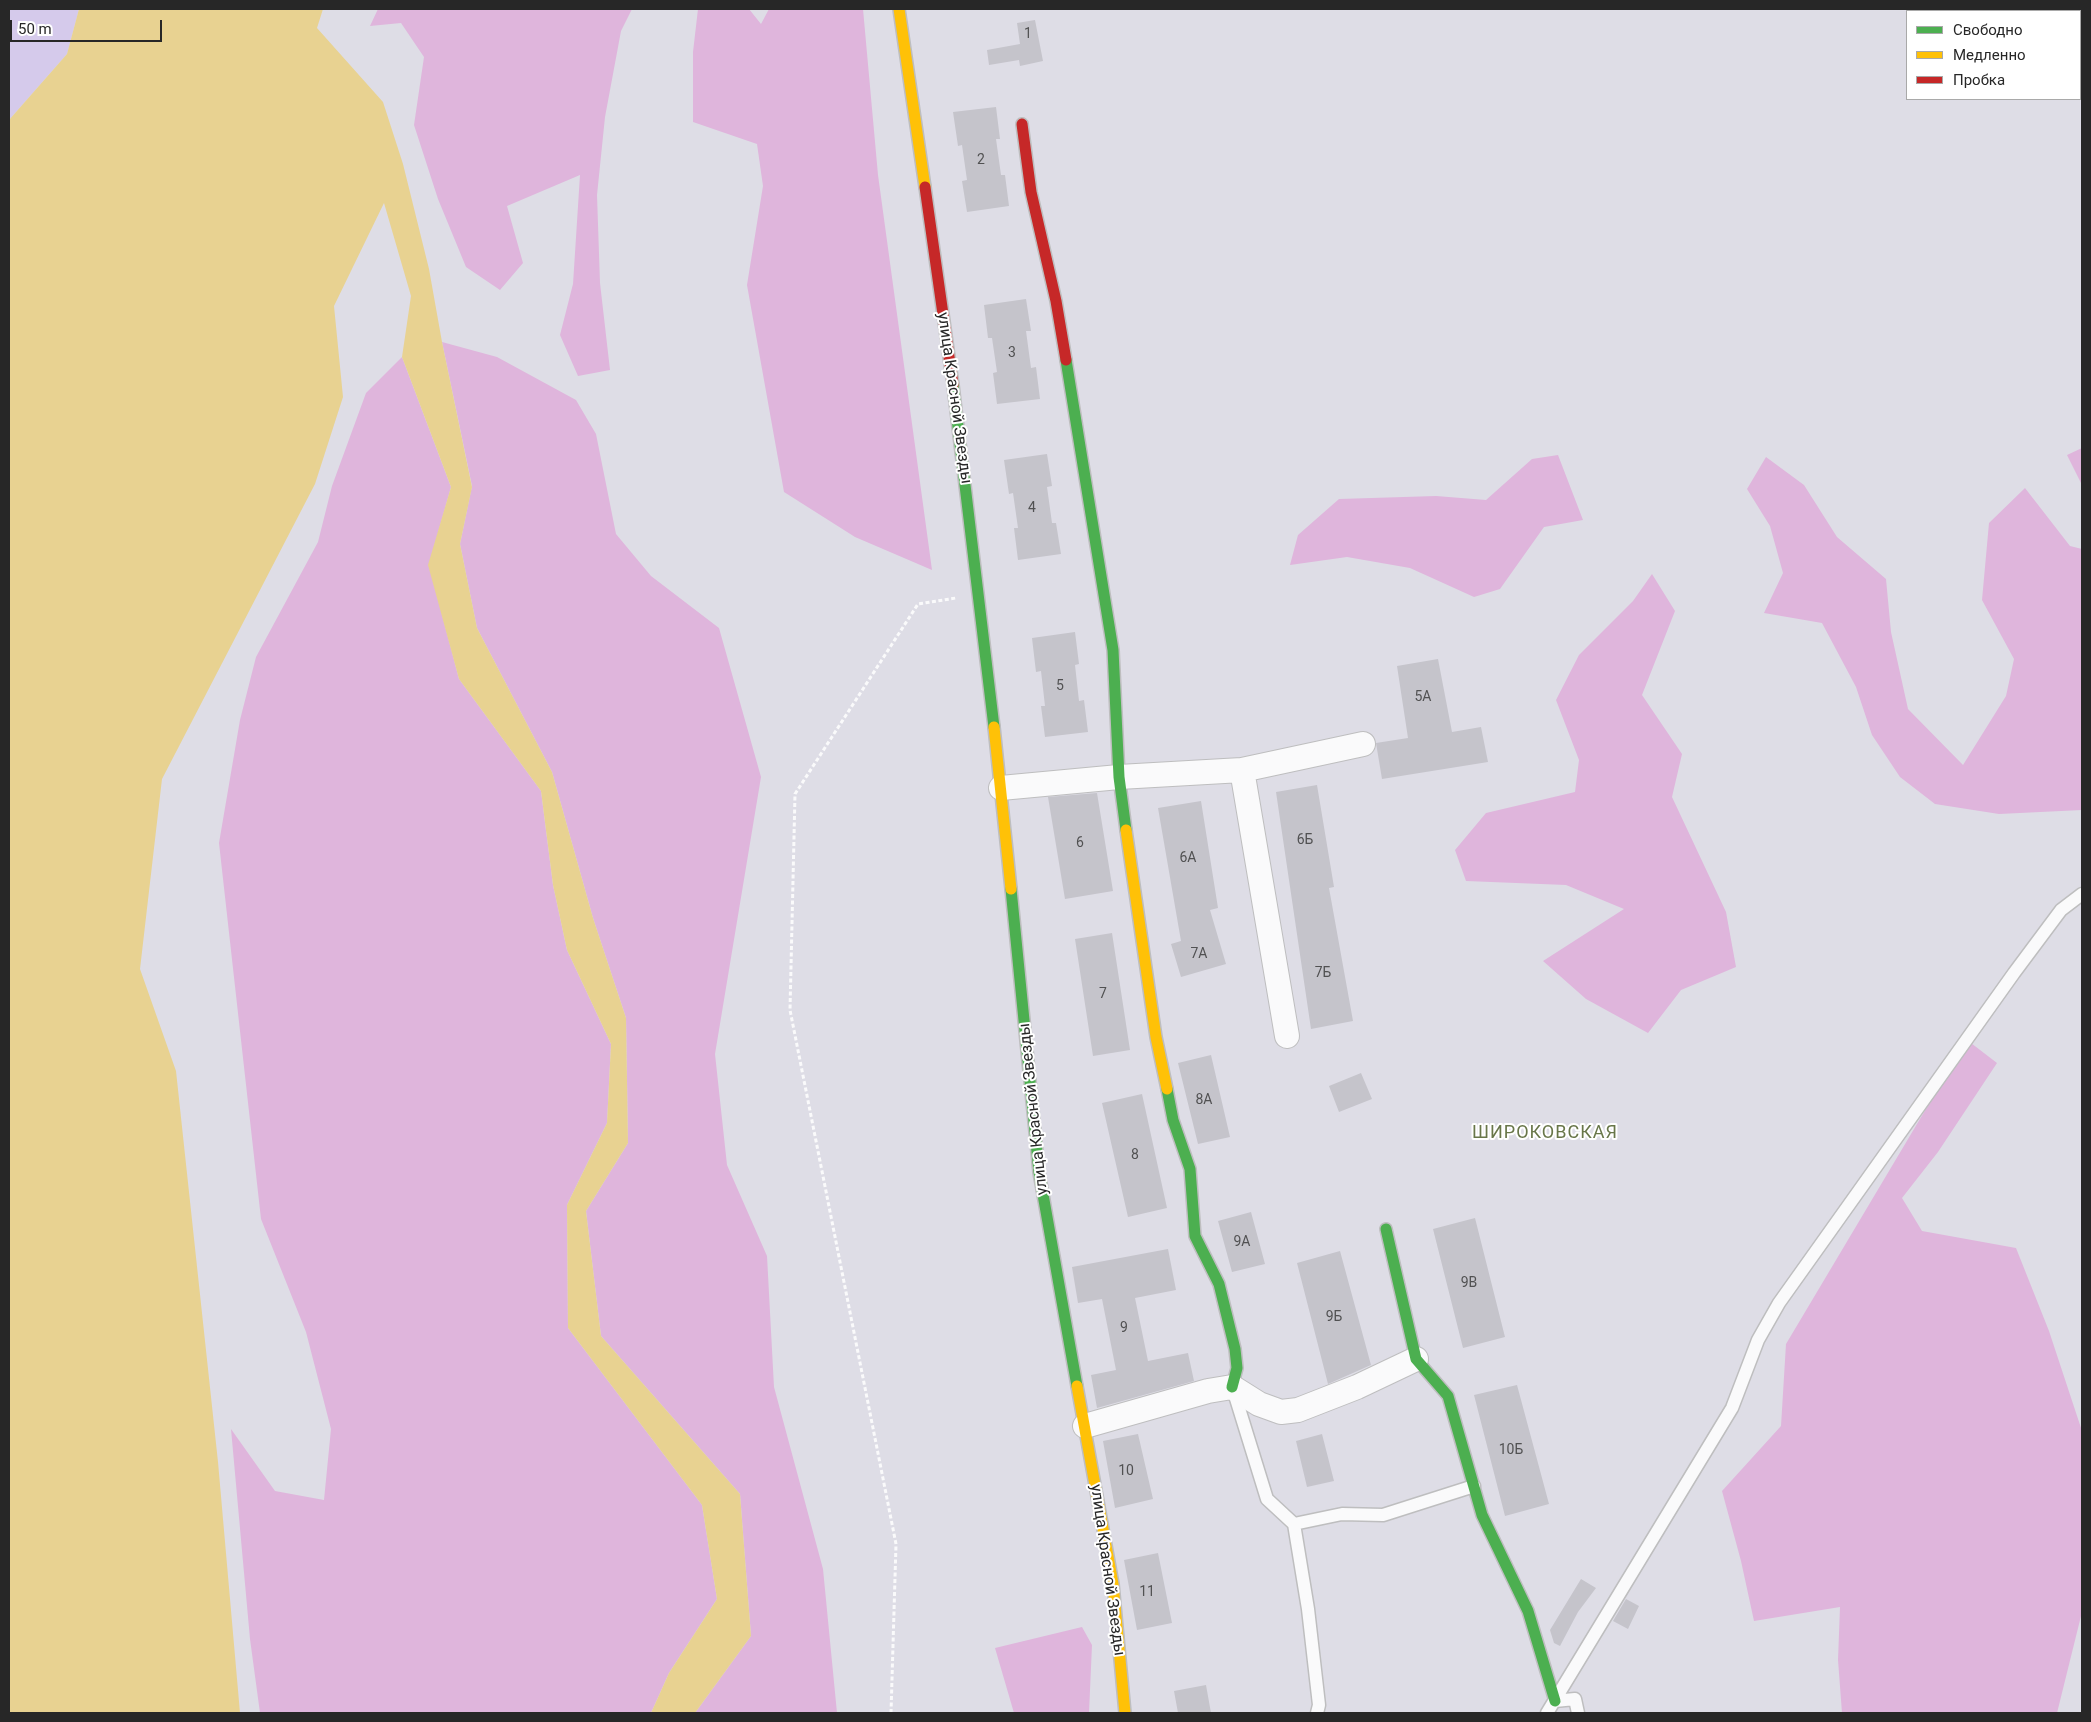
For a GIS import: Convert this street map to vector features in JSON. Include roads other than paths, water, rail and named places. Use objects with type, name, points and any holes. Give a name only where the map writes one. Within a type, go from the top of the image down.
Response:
[{"type":"street","name":"улица Красной Звезды","points":[[898,9],[960,431],[1001,788],[1038,1172],[1113,1584],[1125,1713]]},
{"type":"street","points":[[1022,124],[1030,192],[1056,301],[1090,502],[1097,560],[1114,650],[1119,777],[1156,1036],[1174,1120],[1190,1168],[1193,1186],[1195,1236],[1218,1284],[1235,1349],[1237,1368],[1232,1387]]},
{"type":"street","points":[[1001,788],[1119,777],[1242,770],[1362,744]]},
{"type":"street","points":[[1242,770],[1287,1036]]},
{"type":"street","points":[[1386,1229],[1416,1359],[1448,1396],[1482,1516],[1493,1542],[1516,1582],[1528,1611],[1554,1701]]},
{"type":"street","points":[[1085,1426],[1208,1391],[1232,1387],[1259,1404],[1281,1412],[1298,1410],[1416,1359]]},
{"type":"lane","points":[[1547,1713],[1732,1408],[1758,1340],[1779,1303],[2014,973],[2061,910],[2082,894]]},
{"type":"lane","points":[[1232,1387],[1267,1499],[1294,1524],[1308,1609],[1319,1705],[1317,1713]]},
{"type":"lane","points":[[1294,1524],[1342,1514],[1383,1515],[1474,1486]]},
{"type":"lane","points":[[1554,1701],[1575,1699],[1578,1713]]},
{"type":"district","name":"ШИРОКОВСКАЯ","points":[[1545,1133]]}]
